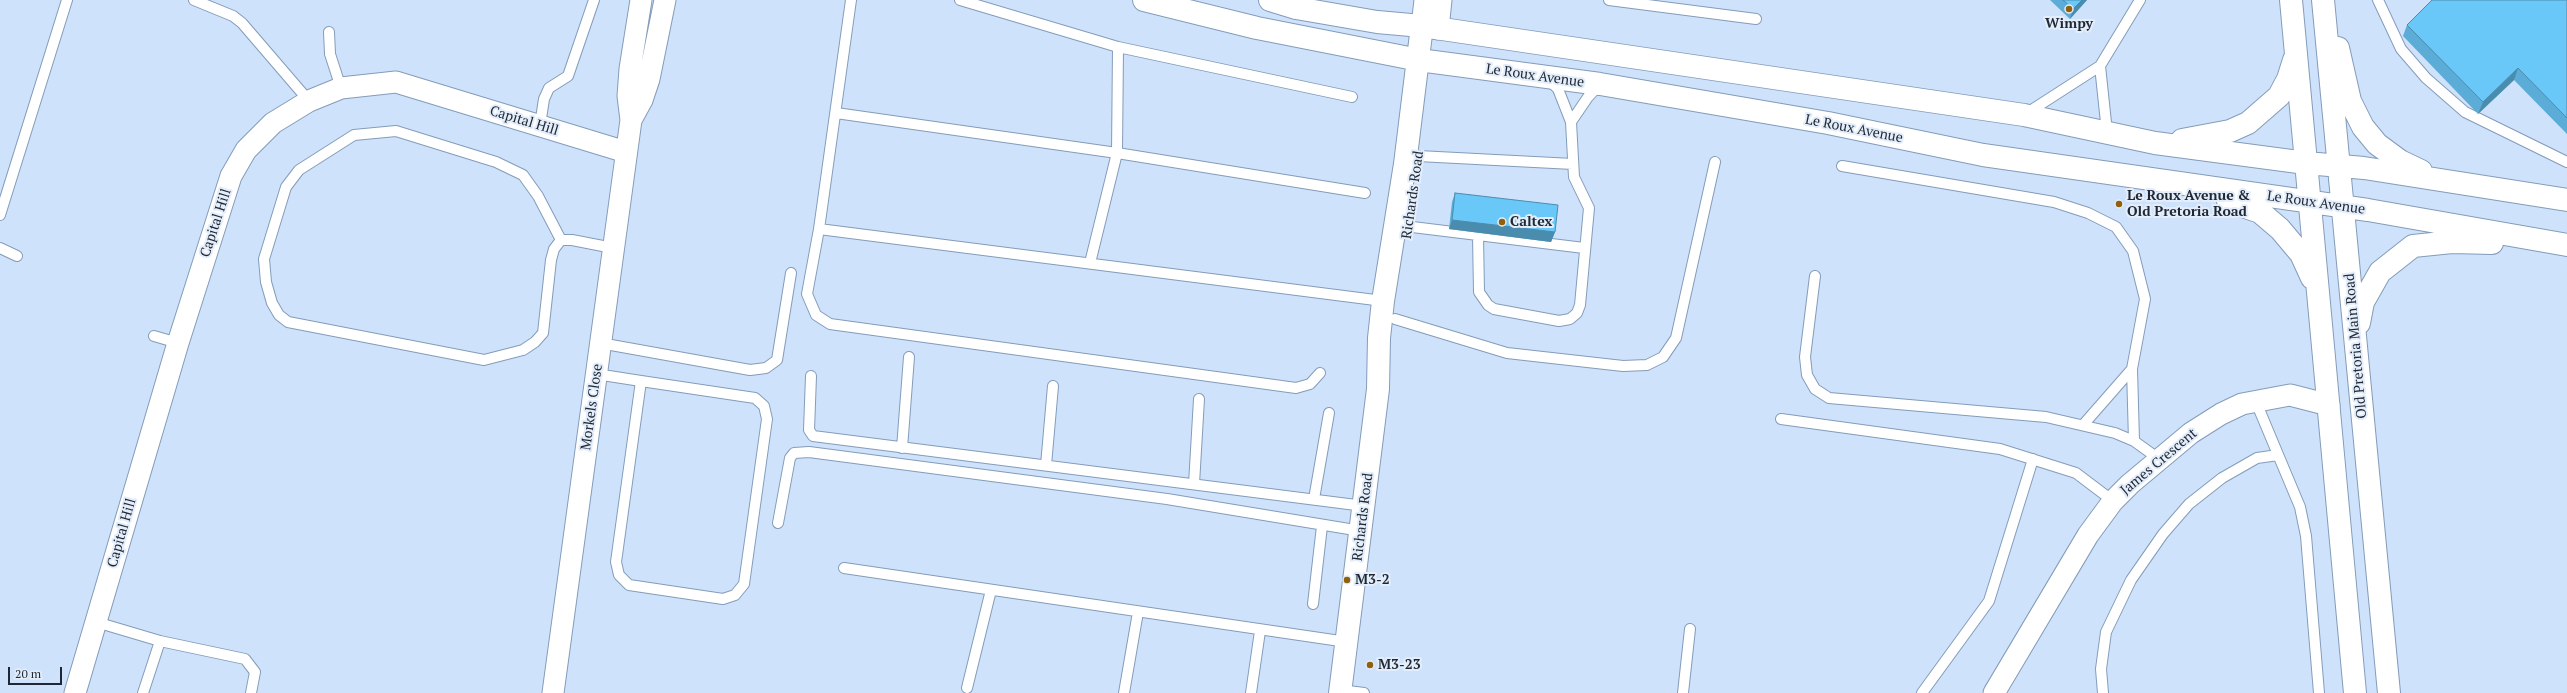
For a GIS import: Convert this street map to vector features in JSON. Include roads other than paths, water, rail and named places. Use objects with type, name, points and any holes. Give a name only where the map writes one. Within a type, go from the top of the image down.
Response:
[{"type":"main road","name":"Le Roux Avenue","points":[[1144,0],[1265,30],[1427,61],[1600,84],[1828,123],[1983,155],[2344,208],[2562,244]]},
{"type":"main road","points":[[1270,0],[1331,14],[2024,115],[2155,143],[2339,167],[2364,168],[2567,200]]},
{"type":"main road","points":[[2291,0],[2355,693]]},
{"type":"main road","name":"Old Pretoria Main Road","points":[[2323,0],[2389,693]]},
{"type":"main road","points":[[2328,0],[2350,101],[2363,128],[2377,144],[2400,161],[2459,184]]},
{"type":"main road","name":"Richards Road","points":[[1340,691],[1378,389],[1379,338],[1383,301],[1418,156],[1430,28]]},
{"type":"main road","points":[[2155,143],[2209,136],[2230,131],[2248,123],[2270,106],[2285,88],[2296,53]]},
{"type":"main road","name":"Richards Road","points":[[1378,389],[1387,362],[1394,320],[1402,226],[1427,61]]},
{"type":"main road","points":[[2202,187],[2227,200],[2260,212],[2290,239],[2301,254],[2315,283],[2322,333]]},
{"type":"main road","points":[[2356,348],[2363,302],[2371,286],[2386,266],[2413,246],[2452,242],[2562,244]]},
{"type":"street","name":"Morkels Close","points":[[553,693],[631,120],[628,96],[630,69],[641,0]]},
{"type":"street","name":"Morkels Close","points":[[631,120],[642,100],[649,79],[665,0]]},
{"type":"street","name":"Richards Road","points":[[1425,0],[1430,28]]},
{"type":"street","name":"Richards Road","points":[[1430,28],[1441,0]]},
{"type":"street","name":"Capital Hill","points":[[75,693],[178,343],[231,176],[246,150],[273,123],[309,101],[341,88],[396,82],[626,152]]},
{"type":"street","name":"James Crescent","points":[[1994,693],[2088,536],[2113,501],[2159,459],[2221,414],[2242,404],[2290,395],[2329,405]]},
{"type":"lane","points":[[0,215],[68,0]]},
{"type":"lane","points":[[194,0],[233,16],[242,23],[309,101]]},
{"type":"lane","points":[[540,125],[544,99],[549,88],[568,76],[594,0]]},
{"type":"lane","points":[[852,0],[819,229],[807,294],[816,315],[830,324],[1296,388],[1310,384],[1320,373]]},
{"type":"lane","points":[[960,0],[1118,47],[1352,97]]},
{"type":"lane","points":[[1609,0],[1756,19]]},
{"type":"lane","points":[[2024,115],[2047,102],[2100,66],[2140,0]]},
{"type":"lane","points":[[2378,0],[2401,49],[2426,78],[2465,112],[2567,162]]},
{"type":"lane","points":[[329,32],[330,54],[341,88]]},
{"type":"lane","points":[[1090,263],[1117,154],[1118,47]]},
{"type":"lane","points":[[2100,66],[2107,132]]},
{"type":"lane","points":[[1478,236],[1479,292],[1484,301],[1494,309],[1558,321],[1570,319],[1577,314],[1580,305],[1584,248],[1589,208],[1574,177],[1571,122],[1558,89],[1547,77]]},
{"type":"lane","points":[[1571,122],[1588,96],[1600,84]]},
{"type":"lane","points":[[836,113],[1117,154],[1365,193]]},
{"type":"lane","points":[[396,131],[496,162],[523,175],[538,196],[561,240],[554,249],[551,260],[543,333],[535,342],[523,350],[484,360],[288,322],[279,315],[272,303],[266,282],[264,259],[286,186],[305,166],[354,135],[396,131]]},
{"type":"lane","points":[[1418,156],[1573,164]]},
{"type":"lane","points":[[1394,320],[1507,353],[1623,366],[1647,365],[1663,357],[1676,338],[1716,162]]},
{"type":"lane","points":[[1842,166],[2054,202],[2088,213],[2116,227],[2133,251],[2145,299],[2132,369],[2134,441]]},
{"type":"lane","points":[[1402,226],[1584,248]]},
{"type":"lane","points":[[819,229],[1383,301]]},
{"type":"lane","points":[[561,240],[572,240],[613,248]]},
{"type":"lane","points":[[0,248],[17,256]]},
{"type":"lane","points":[[600,343],[750,370],[766,368],[777,360],[791,273]]},
{"type":"lane","points":[[1815,276],[1805,357],[1807,375],[1815,389],[1829,398],[2046,417],[2114,433],[2134,441],[2159,459]]},
{"type":"lane","points":[[154,336],[178,343]]},
{"type":"lane","points":[[902,448],[909,357]]},
{"type":"lane","points":[[2083,425],[2132,369]]},
{"type":"lane","points":[[596,374],[755,398],[764,406],[767,419],[744,584],[735,595],[723,600],[629,585],[619,575],[616,562],[641,381]]},
{"type":"lane","points":[[811,376],[809,430],[813,436],[1364,506]]},
{"type":"lane","points":[[1046,465],[1053,386]]},
{"type":"lane","points":[[1194,484],[1199,399]]},
{"type":"lane","points":[[2256,402],[2300,507],[2306,536],[2319,693]]},
{"type":"lane","points":[[1314,499],[1329,413]]},
{"type":"lane","points":[[1781,419],[2000,449],[2076,473],[2113,501]]},
{"type":"lane","points":[[778,523],[790,458],[794,453],[809,452],[1167,498],[1322,526],[1361,531]]},
{"type":"lane","points":[[2102,693],[2101,669],[2106,632],[2131,580],[2163,534],[2189,504],[2222,478],[2257,458],[2278,455]]},
{"type":"lane","points":[[1922,693],[1989,601],[2033,460]]},
{"type":"lane","points":[[1313,604],[1322,526]]},
{"type":"lane","points":[[844,568],[1260,631],[1347,642]]},
{"type":"lane","points":[[967,688],[991,590]]},
{"type":"lane","points":[[1124,693],[1138,612]]},
{"type":"lane","points":[[96,622],[160,641],[245,659],[255,672],[250,693]]},
{"type":"lane","points":[[1683,693],[1690,629]]},
{"type":"lane","points":[[1251,693],[1260,631]]},
{"type":"lane","points":[[143,693],[160,641]]},
{"type":"lane","points":[[1340,691],[1364,693]]},
{"type":"place","name":"Wimpy","points":[[2069,9]]},
{"type":"place","name":"Le Roux Avenue & Old Pretoria Road","points":[[2119,204]]},
{"type":"place","name":"Caltex","points":[[1502,222]]},
{"type":"place","name":"M3-2","points":[[1347,580]]},
{"type":"place","name":"M3-23","points":[[1370,665]]}]
